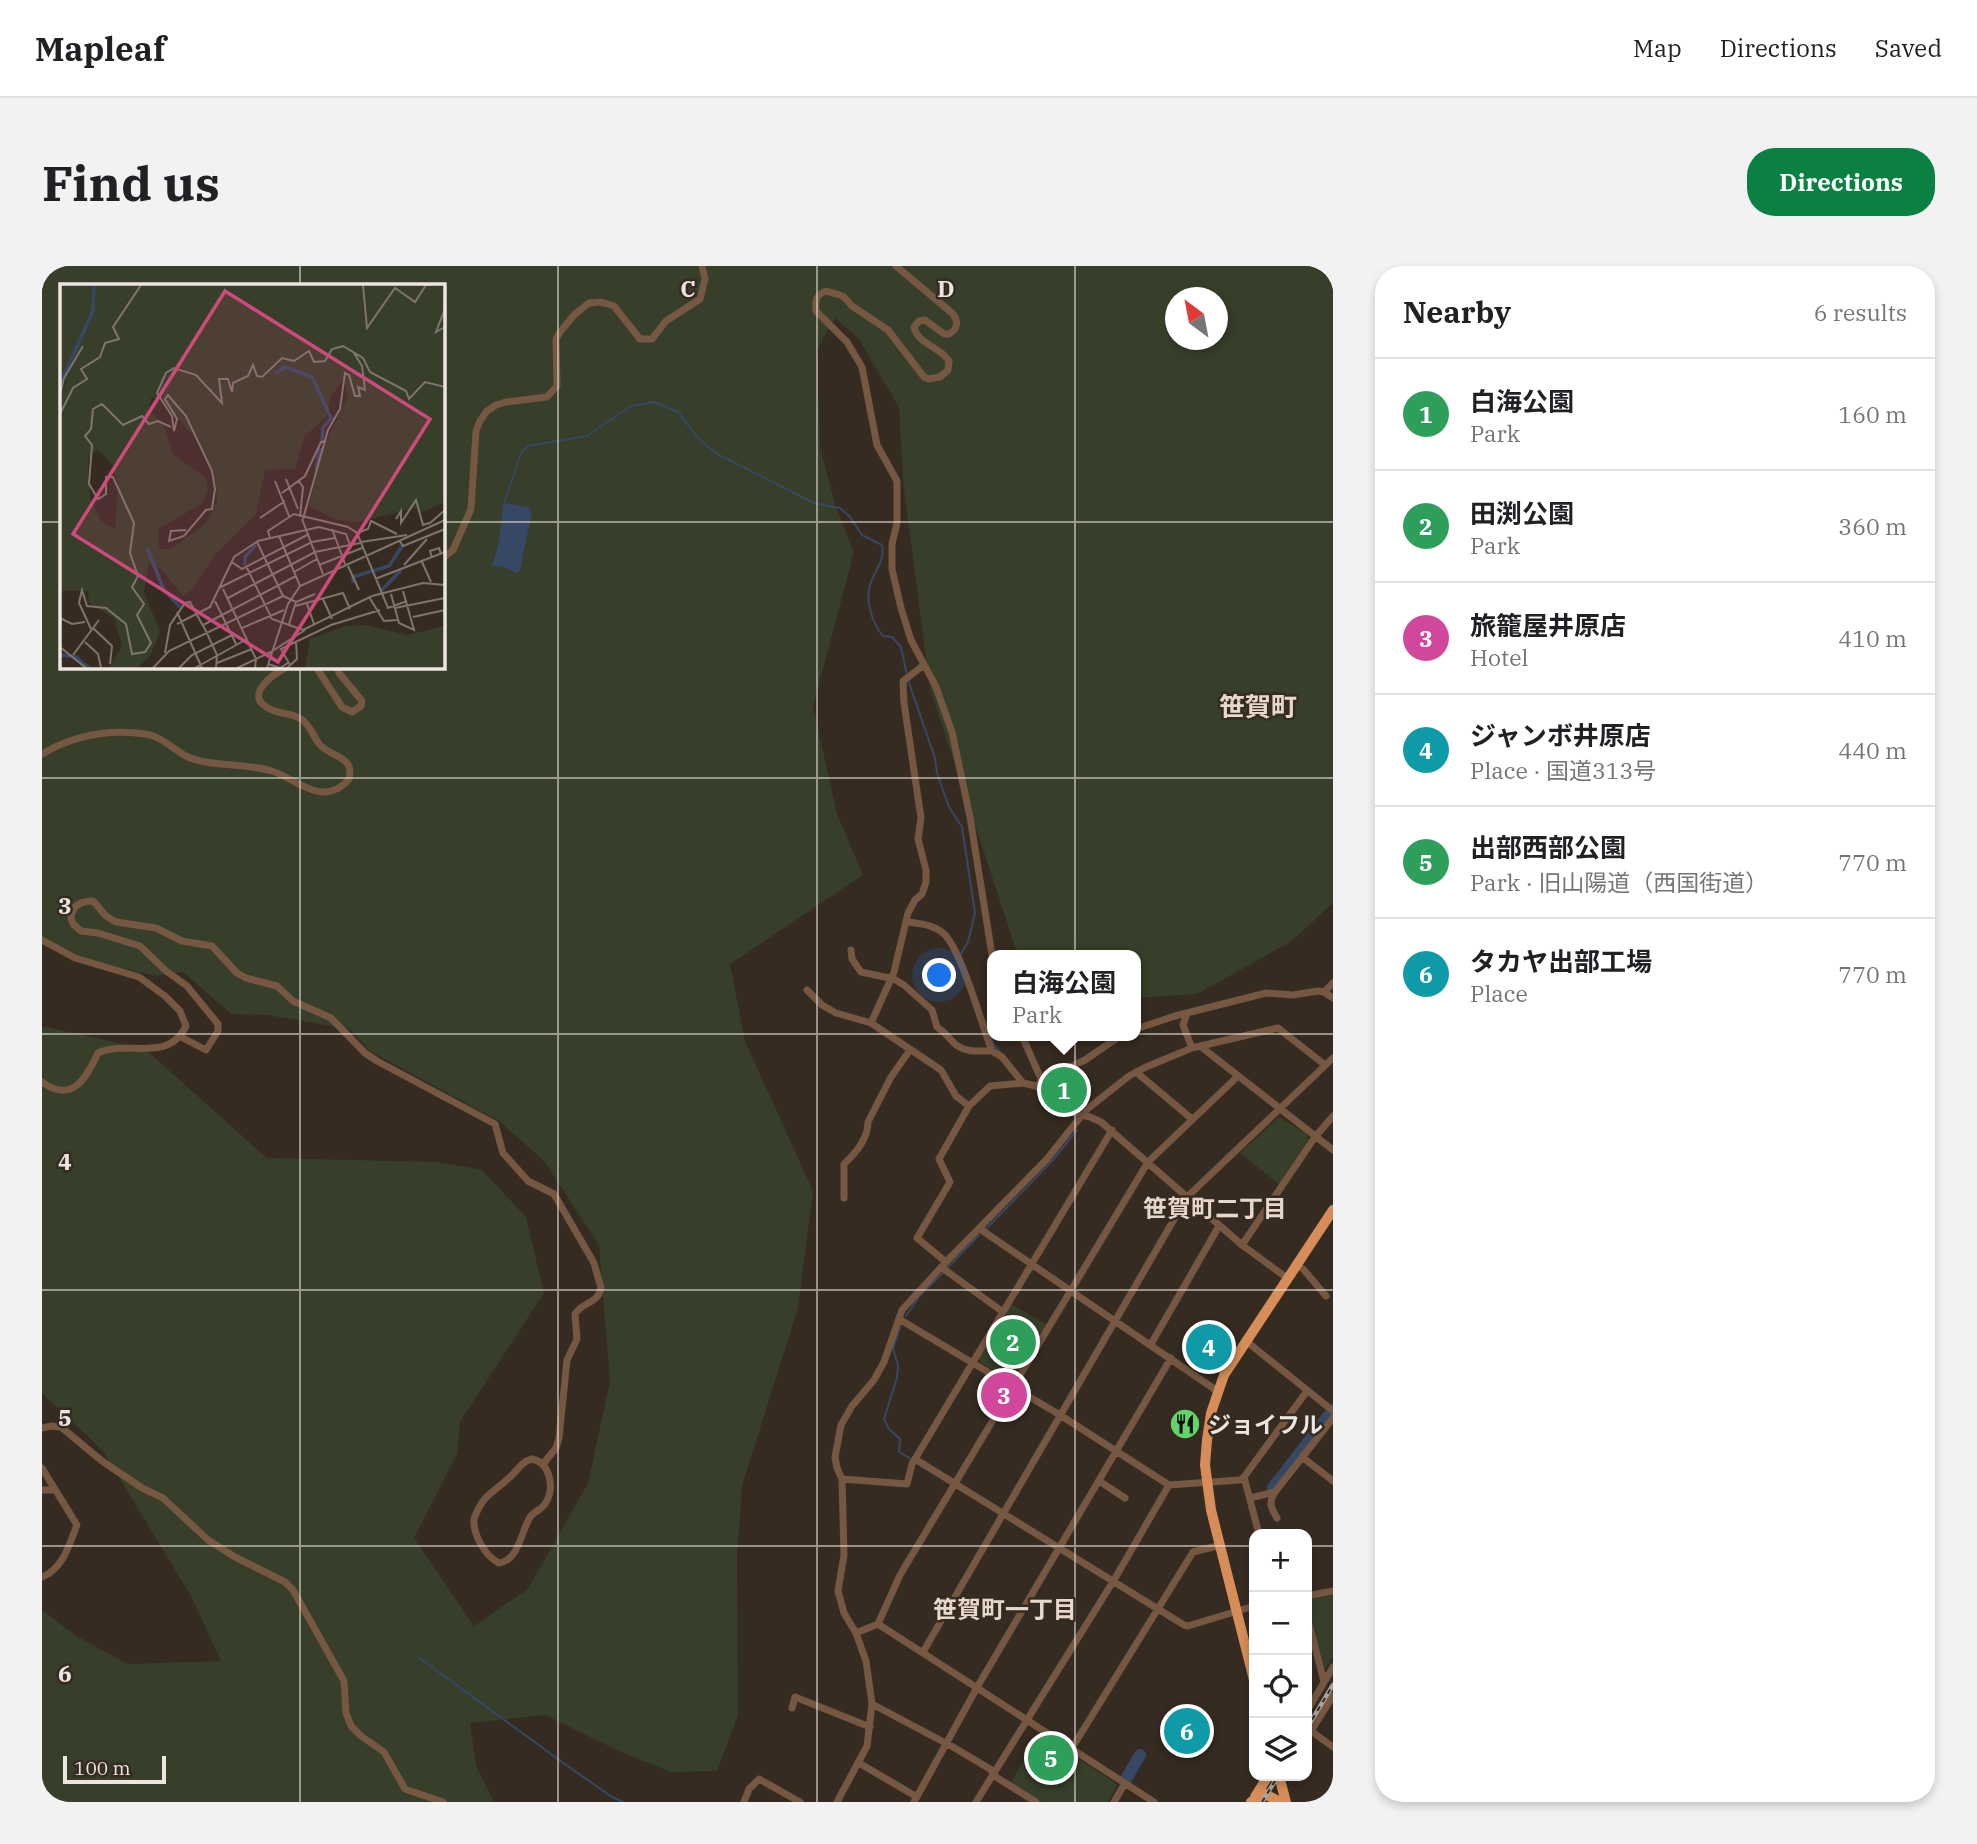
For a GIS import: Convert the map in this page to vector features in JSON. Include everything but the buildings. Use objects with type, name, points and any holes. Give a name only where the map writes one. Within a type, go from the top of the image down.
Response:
[{"type":"highway","points":[[1249,1660],[1207,1482],[1207,1440],[1224,1374],[1333,1210]]},
{"type":"highway","points":[[1251,1802],[1265,1781]]},
{"type":"highway","points":[[1280,1781],[1286,1802]]},
{"type":"highway","points":[[1251,1802],[1263,1793],[1280,1802]]},
{"type":"street","points":[[444,557],[453,550],[471,509],[476,431],[487,411],[506,402],[547,397],[554,392],[558,377],[556,339],[568,321],[583,306],[595,302],[614,306],[640,339],[652,339],[666,321],[700,299],[705,279],[702,266]]},
{"type":"street","points":[[896,266],[957,320],[956,328],[949,334],[944,334],[925,320],[919,321],[914,327],[918,337],[940,351],[949,361],[948,370],[940,377],[929,379],[924,376],[888,330],[852,306],[843,296],[826,291],[819,294],[815,306],[819,316],[847,342],[862,367],[877,445],[897,481],[897,523],[892,544],[892,569],[906,625],[936,687],[952,732],[970,817],[991,950]]},
{"type":"street","points":[[871,1023],[901,952],[908,914],[922,894],[926,870],[918,839],[921,818],[903,681],[924,665]]},
{"type":"street","points":[[42,754],[78,738],[100,734],[147,734],[199,761],[245,765],[274,771],[317,791],[338,788],[349,779],[349,766],[346,762],[322,747],[303,720],[268,709],[261,700],[260,690],[263,683],[285,668]]},
{"type":"street","points":[[317,668],[339,703],[352,712],[361,706],[362,701],[337,668]]},
{"type":"street","points":[[181,1037],[206,1050],[218,1031],[218,1024],[187,986],[166,971],[140,946],[76,928],[71,919],[73,908],[93,901],[106,916],[116,922],[156,928],[183,941],[212,946],[237,973],[277,986],[293,1001],[331,1018],[365,1053],[377,1061],[495,1124],[503,1153],[528,1181],[554,1194],[594,1264],[601,1288],[595,1300],[579,1308],[575,1314],[577,1339],[567,1360],[559,1438],[556,1448],[543,1464]]},
{"type":"street","points":[[907,922],[928,925],[949,939],[987,1032]]},
{"type":"street","points":[[42,940],[75,958],[125,971],[152,986],[165,996],[184,1018],[186,1026],[181,1037],[164,1046],[151,1049],[116,1047],[98,1053],[85,1079],[74,1088],[51,1089],[42,1082]]},
{"type":"street","points":[[851,950],[852,959],[861,972],[890,978],[904,985],[932,1010],[937,1027],[948,1034],[953,1042],[971,1051],[992,1051],[1002,1057],[1023,1083]]},
{"type":"street","points":[[1324,992],[1333,983]]},
{"type":"street","points":[[807,990],[835,1013],[871,1023],[940,1070],[956,1096],[969,1106]]},
{"type":"street","points":[[1141,1027],[1260,994],[1324,992],[1333,998]]},
{"type":"street","points":[[1187,1014],[1183,1025],[1196,1047],[1333,1150]]},
{"type":"street","points":[[837,1802],[867,1746],[872,1704],[866,1661],[856,1633],[844,1613],[838,1591],[844,1555],[842,1479],[835,1457],[841,1424],[852,1406],[874,1381],[907,1304],[1056,1149],[1080,1116],[1136,1072],[1196,1047],[1278,1028],[1325,1065]]},
{"type":"street","points":[[989,1041],[992,1051]]},
{"type":"street","points":[[1024,1041],[1039,1083],[1070,1112],[1090,1117],[1112,1130],[1219,1226],[1287,1278]]},
{"type":"street","points":[[1003,1312],[943,1264],[917,1238],[948,1187],[949,1179],[939,1160],[969,1106],[986,1087],[1039,1083],[1086,1060],[1112,1041]]},
{"type":"street","points":[[844,1198],[844,1164],[858,1148],[891,1077],[910,1050]]},
{"type":"street","points":[[923,1652],[1187,1197],[1333,1058]]},
{"type":"street","points":[[1136,1072],[1192,1119]]},
{"type":"street","points":[[856,1633],[878,1624],[900,1575],[1148,1162],[1237,1077]]},
{"type":"street","points":[[1242,1245],[1315,1137],[1333,1116]]},
{"type":"street","points":[[842,1479],[907,1484],[912,1464],[1112,1130]]},
{"type":"street","points":[[1151,1344],[1219,1226]]},
{"type":"street","points":[[980,1228],[1151,1344],[1217,1393]]},
{"type":"street","points":[[1296,1264],[1326,1296]]},
{"type":"street","points":[[899,1319],[1060,1415],[1169,1485],[1240,1480],[1307,1391]]},
{"type":"street","points":[[1246,1341],[1332,1413],[1271,1499],[1270,1507],[1277,1518]]},
{"type":"street","points":[[859,1763],[915,1799],[1171,1358]]},
{"type":"street","points":[[42,1428],[61,1427],[112,1468],[163,1498],[208,1540],[285,1582],[293,1590],[344,1681],[346,1713],[351,1726],[361,1737],[384,1752],[405,1789],[443,1802]]},
{"type":"street","points":[[1302,1457],[1333,1481]]},
{"type":"street","points":[[532,1459],[543,1464],[551,1483],[548,1498],[530,1517],[522,1538],[508,1560],[504,1563],[495,1561],[475,1534],[475,1514],[488,1493],[512,1476],[521,1464],[532,1459]]},
{"type":"street","points":[[915,1459],[1188,1626],[1249,1607]]},
{"type":"street","points":[[42,1468],[77,1525],[59,1565],[53,1572],[42,1577]]},
{"type":"street","points":[[1244,1477],[1258,1529]]},
{"type":"street","points":[[1099,1480],[1125,1498]]},
{"type":"street","points":[[976,1802],[1114,1580],[1169,1485]]},
{"type":"street","points":[[42,1490],[54,1490]]},
{"type":"street","points":[[1250,1498],[1275,1492]]},
{"type":"street","points":[[1072,1748],[1193,1552],[1221,1545]]},
{"type":"street","points":[[1312,1595],[1333,1591]]},
{"type":"street","points":[[878,1624],[1154,1802]]},
{"type":"street","points":[[1312,1635],[1324,1682]]},
{"type":"street","points":[[1312,1703],[1333,1667]]},
{"type":"street","points":[[1333,1696],[1311,1731],[1333,1747]]},
{"type":"street","points":[[792,1708],[795,1697],[870,1727]]},
{"type":"street","points":[[872,1704],[990,1769],[1036,1802]]},
{"type":"street","points":[[744,1802],[749,1789],[759,1779],[800,1802]]},
{"type":"street","points":[[1114,1802],[1125,1783]]},
{"type":"green space","points":[[42,266],[1333,266],[1333,903],[1292,941],[1197,994],[1141,998],[1141,950],[1016,950],[930,689],[903,481],[899,407],[858,338],[835,318],[817,350],[820,446],[835,505],[854,552],[813,706],[837,814],[863,875],[730,964],[745,1041],[813,1191],[798,1308],[742,1486],[737,1556],[738,1715],[717,1771],[671,1772],[623,1753],[545,1715],[470,1723],[476,1766],[494,1802],[42,1802],[42,1610],[78,1637],[128,1664],[221,1661],[191,1596],[103,1451],[42,1393],[42,1026],[145,1049],[267,1158],[438,1162],[482,1170],[526,1217],[544,1293],[460,1422],[457,1454],[414,1538],[474,1626],[528,1589],[588,1483],[610,1382],[599,1245],[544,1161],[499,1121],[370,1051],[350,1029],[267,1015],[231,1014],[183,972],[156,976],[88,960],[42,943]]},
{"type":"green space","points":[[1065,1073],[1089,1103],[1076,1111],[1058,1099],[1043,1083]]},
{"type":"green space","points":[[1279,1117],[1307,1134],[1308,1140],[1279,1184],[1240,1153]]},
{"type":"green space","points":[[1011,1304],[1047,1325],[1015,1379],[1011,1381],[979,1359]]},
{"type":"green space","points":[[1333,1595],[1333,1656],[1323,1669],[1312,1622],[1312,1599]]},
{"type":"green space","points":[[1040,1734],[1114,1782],[1117,1786],[1108,1802],[1042,1802],[1011,1782]]},
{"type":"water","points":[[506,503],[528,507],[532,512],[520,570],[516,573],[504,567],[492,566],[499,542],[503,505]]},
{"type":"waterway","points":[[504,503],[521,453],[528,446],[587,436],[631,406],[654,402],[678,412],[697,437],[717,454],[814,503],[840,508],[862,535],[882,545],[881,560],[869,588],[870,610],[883,636],[892,637],[901,647],[907,675]]},
{"type":"waterway","points":[[908,680],[949,807],[962,827],[975,913],[968,942],[961,954]]},
{"type":"waterway","points":[[985,1020],[987,1026]]},
{"type":"waterway","points":[[993,1041],[1000,1052]]},
{"type":"waterway","points":[[986,1229],[1052,1161],[1077,1130]]},
{"type":"waterway","points":[[948,1267],[979,1235]]},
{"type":"waterway","points":[[906,1316],[921,1294],[943,1273]]},
{"type":"waterway","points":[[900,1327],[893,1349],[898,1365],[897,1378],[884,1419],[889,1429],[900,1439],[899,1452],[911,1459]]},
{"type":"waterway","points":[[1273,1488],[1333,1410]]},
{"type":"waterway","points":[[418,1657],[562,1762],[623,1802]]},
{"type":"waterway","points":[[1126,1779],[1140,1755]]},
{"type":"railway","points":[[1312,1720],[1333,1685]]},
{"type":"railway","points":[[1262,1802],[1275,1781]]},
{"type":"place","name":"白海公園","points":[[1064,1090]]},
{"type":"place","name":"田渕公園","points":[[1013,1342]]},
{"type":"place","name":"ジャンボ井原店","points":[[1209,1347]]},
{"type":"place","name":"旅籠屋井原店","points":[[1004,1395]]},
{"type":"place","name":"ジョイフル","points":[[1185,1424]]},
{"type":"place","name":"タカヤ出部工場","points":[[1187,1731]]},
{"type":"place","name":"出部西部公園","points":[[1051,1758]]},
{"type":"district","name":"笹賀町","points":[[1258,706]]},
{"type":"district","name":"笹賀町二丁目","points":[[1215,1208]]},
{"type":"district","name":"笹賀町一丁目","points":[[1005,1609]]}]
